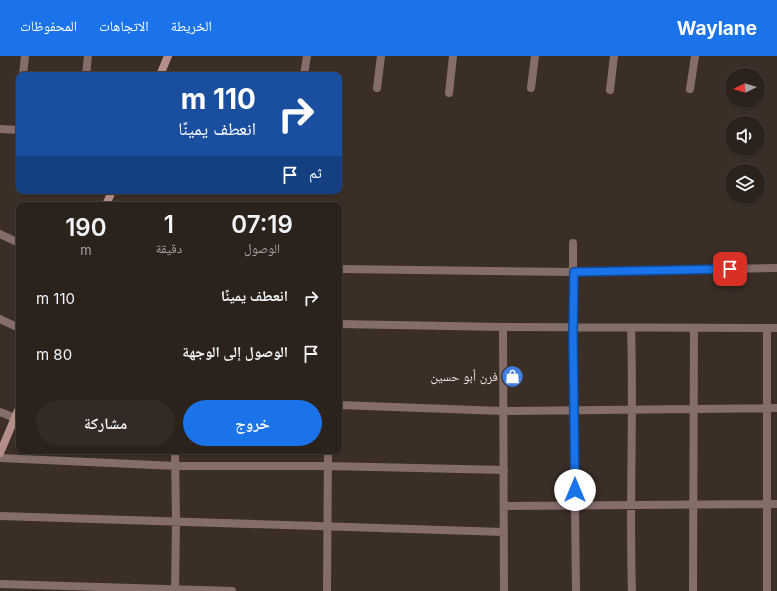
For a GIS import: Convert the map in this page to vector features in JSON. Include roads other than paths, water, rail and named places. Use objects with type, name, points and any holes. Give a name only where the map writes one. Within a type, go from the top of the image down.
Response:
[{"type":"main road","points":[[161,72],[168,56]]},
{"type":"main road","points":[[0,453],[15,418]]},
{"type":"street","points":[[24,72],[25,56]]},
{"type":"street","points":[[86,72],[88,56]]},
{"type":"street","points":[[304,72],[307,56]]},
{"type":"street","points":[[377,88],[381,56]]},
{"type":"street","points":[[449,93],[453,56]]},
{"type":"street","points":[[531,88],[535,56]]},
{"type":"street","points":[[610,90],[614,56]]},
{"type":"street","points":[[690,89],[695,56]]},
{"type":"street","points":[[0,129],[16,128]]},
{"type":"street","points":[[0,234],[16,242]]},
{"type":"street","points":[[573,243],[576,591]]},
{"type":"street","points":[[342,269],[574,272],[777,268]]},
{"type":"street","points":[[0,319],[16,327]]},
{"type":"street","points":[[342,324],[574,328],[777,328]]},
{"type":"street","points":[[503,327],[504,591]]},
{"type":"street","points":[[630,328],[632,374],[632,505],[630,532],[632,591]]},
{"type":"street","points":[[693,591],[694,328]]},
{"type":"street","points":[[767,328],[767,591]]},
{"type":"street","points":[[342,405],[503,411],[777,408]]},
{"type":"street","points":[[0,412],[15,418]]},
{"type":"street","points":[[175,454],[175,590]]},
{"type":"street","points":[[327,591],[328,454]]},
{"type":"street","points":[[0,458],[176,466],[328,466],[504,470]]},
{"type":"street","points":[[504,506],[777,504]]},
{"type":"street","points":[[0,516],[504,532]]},
{"type":"street","points":[[0,584],[232,591]]},
{"type":"place","name":"فرن أبو حسين","points":[[513,376]]}]
